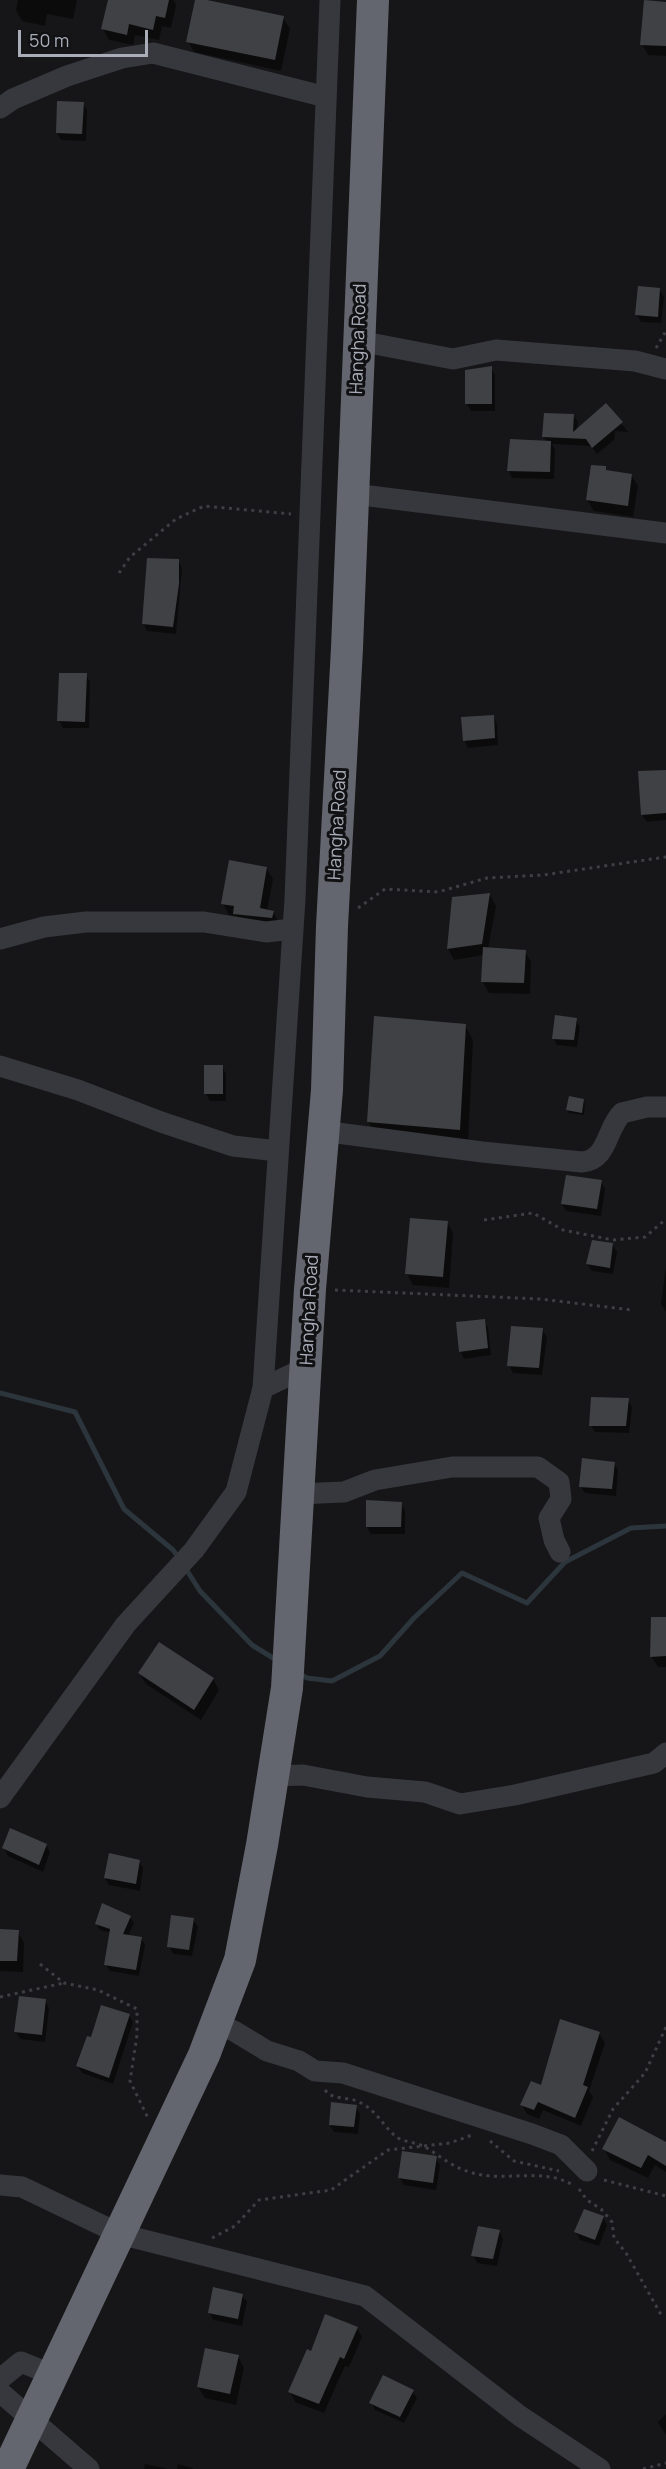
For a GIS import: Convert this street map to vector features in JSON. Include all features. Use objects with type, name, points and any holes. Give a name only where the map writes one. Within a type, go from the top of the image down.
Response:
[{"type":"highway","name":"Hangha Road","points":[[8,2469],[204,2055],[240,1960],[287,1688],[310,1289],[327,1090],[332,926],[354,494],[374,0]]},
{"type":"street","points":[[0,1798],[126,1624],[194,1550],[236,1492],[263,1388],[293,929],[306,670],[330,0]]},
{"type":"street","points":[[0,108],[13,99],[67,76],[122,58],[153,53],[326,97]]},
{"type":"street","points":[[359,341],[453,359],[496,350],[635,361],[666,369]]},
{"type":"street","points":[[354,494],[666,533]]},
{"type":"street","points":[[0,939],[44,927],[86,922],[204,922],[266,932],[293,929]]},
{"type":"street","points":[[0,1066],[78,1090],[161,1122],[233,1146],[278,1151]]},
{"type":"street","points":[[322,1131],[482,1152],[582,1162],[591,1161],[600,1155],[612,1128],[622,1113],[646,1107],[666,1107]]},
{"type":"street","points":[[263,1388],[307,1367]]},
{"type":"street","points":[[298,1494],[344,1492],[375,1480],[452,1467],[538,1467],[559,1482],[561,1499],[549,1518],[554,1540],[560,1552]]},
{"type":"street","points":[[273,1776],[303,1775],[367,1787],[425,1792],[460,1804],[515,1795],[654,1763],[666,1753]]},
{"type":"street","points":[[216,2023],[267,2051],[299,2061],[315,2072],[343,2073],[561,2145],[586,2173]]},
{"type":"street","points":[[0,2185],[22,2187],[120,2234],[365,2296],[519,2416],[600,2469]]},
{"type":"street","points":[[0,2379],[21,2362],[54,2375]]},
{"type":"street","points":[[0,2392],[89,2469]]},
{"type":"path","points":[[119,573],[130,557],[176,519],[204,506],[310,515]]},
{"type":"path","points":[[332,926],[385,890],[438,892],[487,878],[543,875],[666,857]]},
{"type":"path","points":[[484,1220],[533,1213],[563,1230],[613,1240],[645,1237],[666,1219]]},
{"type":"path","points":[[310,1289],[540,1299],[632,1310]]},
{"type":"path","points":[[40,1964],[64,1983]]},
{"type":"path","points":[[0,1997],[64,1983],[98,1990],[137,2009],[137,2035],[130,2081],[160,2144]]},
{"type":"path","points":[[586,2173],[594,2148],[613,2109],[645,2073],[666,2026]]},
{"type":"path","points":[[315,2072],[327,2093],[358,2101],[375,2112],[397,2137],[424,2146],[461,2170],[477,2175],[515,2178],[556,2176],[578,2187],[587,2200],[612,2222],[614,2238],[626,2253],[663,2318]]},
{"type":"path","points":[[188,2250],[235,2226],[259,2200],[331,2190],[388,2150],[450,2144],[480,2132]]},
{"type":"path","points":[[488,2139],[514,2161],[586,2173],[666,2196]]},
{"type":"path","points":[[643,2469],[666,2463]]},
{"type":"building","points":[[108,0],[169,0],[165,18],[156,16],[153,30],[129,24],[127,35],[101,29]]},
{"type":"building","points":[[195,0],[207,0],[284,16],[275,60],[186,42]]},
{"type":"building","points":[[644,0],[666,2],[666,46],[640,45]]},
{"type":"building","points":[[57,101],[84,102],[82,134],[56,133]]},
{"type":"building","points":[[638,286],[660,288],[658,317],[635,315]]},
{"type":"building","points":[[492,366],[492,404],[465,404],[465,370]]},
{"type":"building","points":[[606,403],[623,422],[592,448],[586,439],[542,437],[544,413],[574,414],[573,432]]},
{"type":"building","points":[[510,439],[551,441],[550,472],[507,471]]},
{"type":"building","points":[[591,465],[606,466],[606,470],[632,474],[628,506],[586,500]]},
{"type":"building","points":[[147,558],[179,559],[179,584],[173,627],[142,624]]},
{"type":"building","points":[[59,673],[87,673],[85,722],[57,721]]},
{"type":"building","points":[[494,715],[495,738],[463,741],[461,717]]},
{"type":"building","points":[[666,770],[666,813],[641,815],[638,771]]},
{"type":"building","points":[[229,860],[267,867],[260,908],[274,911],[272,918],[233,914],[234,906],[221,904]]},
{"type":"building","points":[[490,893],[482,944],[447,949],[452,897]]},
{"type":"building","points":[[483,947],[526,950],[524,983],[481,982]]},
{"type":"building","points":[[555,1015],[577,1018],[574,1040],[552,1039]]},
{"type":"building","points":[[374,1016],[466,1024],[460,1130],[367,1122]]},
{"type":"building","points":[[204,1065],[223,1065],[223,1094],[204,1094]]},
{"type":"building","points":[[569,1096],[584,1099],[582,1113],[566,1110]]},
{"type":"building","points":[[566,1175],[602,1180],[597,1209],[561,1204]]},
{"type":"building","points":[[410,1218],[448,1221],[443,1277],[405,1274]]},
{"type":"building","points":[[592,1240],[613,1243],[610,1268],[586,1264]]},
{"type":"building","points":[[485,1319],[488,1348],[459,1352],[456,1322]]},
{"type":"building","points":[[511,1326],[543,1328],[539,1368],[507,1366]]},
{"type":"building","points":[[591,1397],[629,1398],[626,1426],[589,1426]]},
{"type":"building","points":[[582,1458],[615,1462],[612,1489],[579,1487]]},
{"type":"building","points":[[366,1500],[402,1502],[401,1527],[366,1527]]},
{"type":"building","points":[[651,1617],[666,1617],[666,1656],[650,1657]]},
{"type":"building","points":[[159,1642],[214,1678],[194,1710],[138,1673]]},
{"type":"building","points":[[10,1828],[47,1844],[39,1865],[2,1848]]},
{"type":"building","points":[[109,1853],[140,1860],[136,1884],[104,1878]]},
{"type":"building","points":[[102,1903],[131,1916],[123,1934],[142,1937],[136,1970],[104,1965],[110,1929],[95,1924]]},
{"type":"building","points":[[171,1915],[194,1918],[189,1950],[167,1947]]},
{"type":"building","points":[[0,1929],[19,1930],[17,1961],[0,1961]]},
{"type":"building","points":[[19,1996],[46,1999],[42,2035],[14,2032]]},
{"type":"building","points":[[101,2005],[130,2014],[109,2078],[76,2066],[87,2036],[91,2037]]},
{"type":"building","points":[[560,2019],[600,2032],[583,2085],[588,2087],[575,2118],[538,2102],[534,2110],[520,2105],[531,2081],[541,2085]]},
{"type":"building","points":[[331,2102],[357,2105],[354,2127],[329,2125]]},
{"type":"building","points":[[619,2117],[666,2142],[666,2166],[648,2155],[641,2168],[602,2149]]},
{"type":"building","points":[[402,2151],[437,2156],[433,2183],[398,2178]]},
{"type":"building","points":[[584,2209],[604,2216],[595,2240],[574,2232]]},
{"type":"building","points":[[478,2226],[500,2230],[493,2259],[471,2256]]},
{"type":"building","points":[[213,2287],[243,2294],[238,2319],[208,2313]]},
{"type":"building","points":[[325,2314],[358,2327],[344,2359],[340,2357],[319,2404],[288,2392],[307,2349],[311,2351]]},
{"type":"building","points":[[205,2348],[239,2355],[230,2394],[197,2387]]},
{"type":"building","points":[[383,2375],[414,2390],[400,2417],[369,2403]]},
{"type":"waterway","points":[[0,1393],[75,1412],[124,1509],[173,1550],[179,1558]]},
{"type":"waterway","points":[[299,1673],[307,1678],[332,1681],[380,1656],[414,1618],[462,1573],[527,1603],[565,1562],[631,1528],[666,1526]]},
{"type":"waterway","points":[[184,1566],[200,1591],[252,1645],[278,1661]]}]
